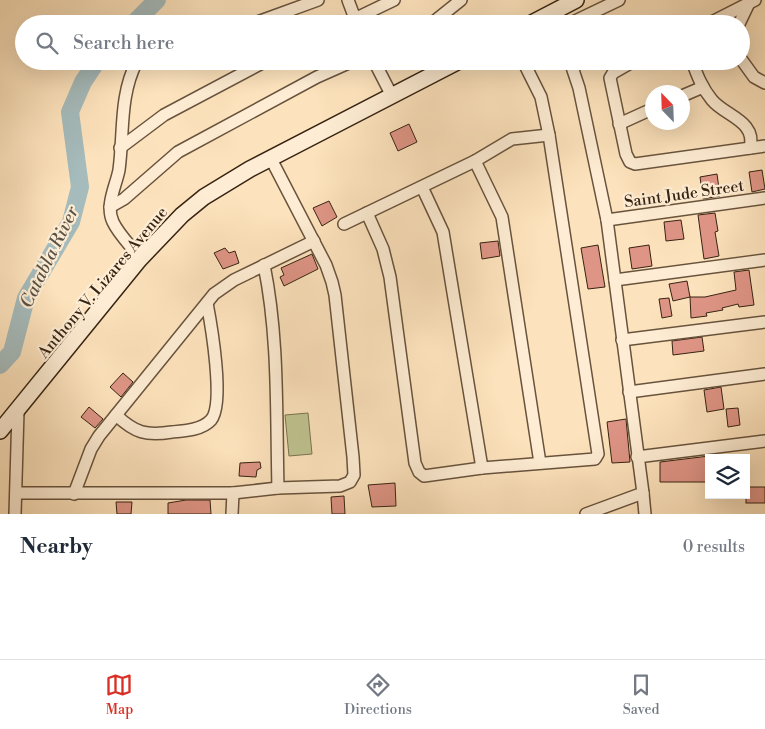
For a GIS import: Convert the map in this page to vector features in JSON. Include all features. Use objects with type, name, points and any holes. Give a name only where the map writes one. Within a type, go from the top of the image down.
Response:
[{"type":"main road","points":[[558,15],[576,0]]},
{"type":"main road","name":"Anthony V. Lizares Avenue","points":[[0,431],[141,258],[182,215],[204,197],[271,159],[442,70]]},
{"type":"street","points":[[277,15],[318,0]]},
{"type":"street","points":[[348,0],[351,15]]},
{"type":"street","points":[[365,15],[394,0]]},
{"type":"street","points":[[442,15],[461,0]]},
{"type":"street","points":[[588,15],[619,0]]},
{"type":"street","points":[[726,15],[752,2]]},
{"type":"street","points":[[744,15],[752,2]]},
{"type":"street","points":[[134,70],[128,85],[118,172],[110,207],[113,222],[141,258]]},
{"type":"street","points":[[120,148],[164,115],[249,70]]},
{"type":"street","points":[[110,207],[124,199],[178,152],[333,70]]},
{"type":"street","points":[[379,70],[392,96]]},
{"type":"street","points":[[367,213],[383,249],[390,277],[416,469],[424,476],[482,468],[594,459],[598,454],[549,135],[541,97],[528,70]]},
{"type":"street","points":[[573,70],[579,88],[607,220],[645,514]]},
{"type":"street","points":[[619,70],[610,75],[627,158],[635,164],[765,146]]},
{"type":"street","points":[[696,70],[713,102],[748,128],[752,140],[750,148]]},
{"type":"street","points":[[749,70],[754,77],[765,84]]},
{"type":"street","points":[[690,92],[703,86]]},
{"type":"street","points":[[619,124],[645,112]]},
{"type":"street","points":[[344,224],[475,161],[512,139],[549,135]]},
{"type":"street","points":[[16,493],[233,492],[340,486],[350,482],[354,475],[336,295],[326,264],[271,159]]},
{"type":"street","points":[[475,161],[502,216],[540,463]]},
{"type":"street","points":[[422,187],[443,232],[482,468]]},
{"type":"street","name":"Saint Jude Street","points":[[607,220],[765,198]]},
{"type":"street","points":[[74,494],[91,448],[207,303],[223,287],[314,241]]},
{"type":"street","points":[[615,280],[765,260]]},
{"type":"street","points":[[264,265],[270,294],[275,344],[278,488]]},
{"type":"street","points":[[116,415],[128,426],[146,434],[201,427],[210,421],[214,415],[216,377],[215,348],[207,303]]},
{"type":"street","points":[[622,340],[765,322]]},
{"type":"street","points":[[629,392],[765,374]]},
{"type":"street","points":[[15,514],[18,411]]},
{"type":"street","points":[[637,457],[765,441]]},
{"type":"street","points":[[232,514],[233,492]]},
{"type":"street","points":[[586,514],[643,493]]},
{"type":"green space","points":[[308,413],[312,454],[289,456],[285,415]]},
{"type":"building","points":[[409,124],[417,142],[398,151],[390,133]]},
{"type":"building","points":[[762,170],[765,189],[752,192],[749,172]]},
{"type":"building","points":[[717,174],[720,196],[703,199],[700,177]]},
{"type":"building","points":[[329,201],[337,217],[322,226],[313,208]]},
{"type":"building","points":[[715,213],[718,231],[715,232],[719,256],[704,259],[698,215]]},
{"type":"building","points":[[681,220],[684,239],[666,241],[664,222]]},
{"type":"building","points":[[498,241],[500,256],[482,259],[480,243]]},
{"type":"building","points":[[598,245],[605,287],[588,289],[581,248]]},
{"type":"building","points":[[649,245],[652,266],[632,269],[629,248]]},
{"type":"building","points":[[225,248],[229,253],[235,251],[239,263],[223,269],[214,253]]},
{"type":"building","points":[[312,254],[318,269],[284,286],[280,277],[284,275],[281,268]]},
{"type":"building","points":[[749,270],[754,305],[739,307],[738,304],[722,308],[723,310],[706,313],[707,316],[691,318],[690,297],[705,297],[736,290],[734,272]]},
{"type":"building","points":[[687,281],[690,297],[673,301],[669,284]]},
{"type":"building","points":[[669,298],[672,316],[662,318],[659,299]]},
{"type":"building","points":[[702,337],[704,351],[673,355],[672,341]]},
{"type":"building","points":[[123,373],[133,382],[121,397],[110,387]]},
{"type":"building","points":[[721,387],[724,409],[707,412],[704,390]]},
{"type":"building","points":[[89,407],[103,419],[95,428],[81,417]]},
{"type":"building","points":[[738,408],[740,425],[728,427],[726,409]]},
{"type":"building","points":[[626,419],[630,462],[612,463],[607,422]]},
{"type":"building","points":[[705,456],[705,482],[660,482],[660,462]]},
{"type":"building","points":[[260,462],[261,468],[257,470],[256,477],[239,476],[240,463]]},
{"type":"building","points":[[395,483],[396,506],[372,507],[368,485]]},
{"type":"building","points":[[750,487],[765,487],[765,503],[746,503],[746,499],[750,499]]},
{"type":"building","points":[[344,496],[345,514],[332,514],[331,497]]},
{"type":"building","points":[[186,500],[210,500],[211,514],[168,514],[168,503]]},
{"type":"building","points":[[116,502],[132,502],[131,514],[117,514]]},
{"type":"waterway","name":"Catabla River","points":[[142,15],[157,0]]},
{"type":"waterway","name":"Catabla River","points":[[0,365],[12,352],[26,298],[71,222],[80,187],[70,112],[83,82],[91,70]]}]
